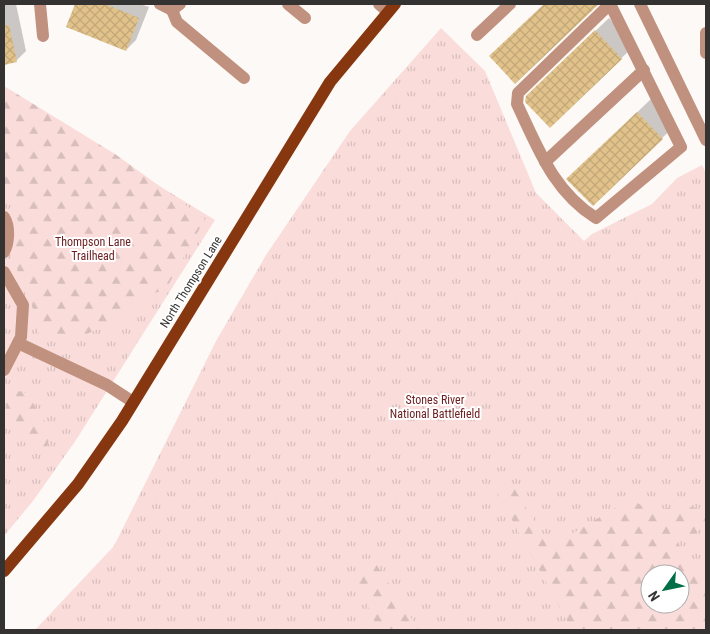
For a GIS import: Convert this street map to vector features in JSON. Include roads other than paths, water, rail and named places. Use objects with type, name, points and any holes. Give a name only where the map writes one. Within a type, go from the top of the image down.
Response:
[{"type":"main road","name":"North Thompson Lane","points":[[4,571],[78,484],[133,402],[330,82],[388,7]]},
{"type":"lane","points":[[40,4],[43,36]]},
{"type":"lane","points":[[288,4],[305,18]]},
{"type":"lane","points":[[477,35],[510,4]]},
{"type":"lane","points":[[610,4],[682,147],[596,218],[580,208],[555,181],[517,104],[518,92],[610,4]]},
{"type":"lane","points":[[640,4],[706,140]]},
{"type":"lane","points":[[171,6],[177,22],[244,78]]},
{"type":"lane","points":[[706,33],[706,53]]},
{"type":"lane","points":[[545,162],[644,70]]},
{"type":"lane","points":[[4,217],[7,222],[8,246],[4,252]]},
{"type":"lane","points":[[4,272],[23,305],[21,337],[4,370]]},
{"type":"lane","points":[[18,343],[107,385],[133,402]]},
{"type":"park label","name":"Thompson Lane Trailhead","points":[[93,249]]},
{"type":"park label","name":"Stones River National Battlefield","points":[[435,407]]}]
